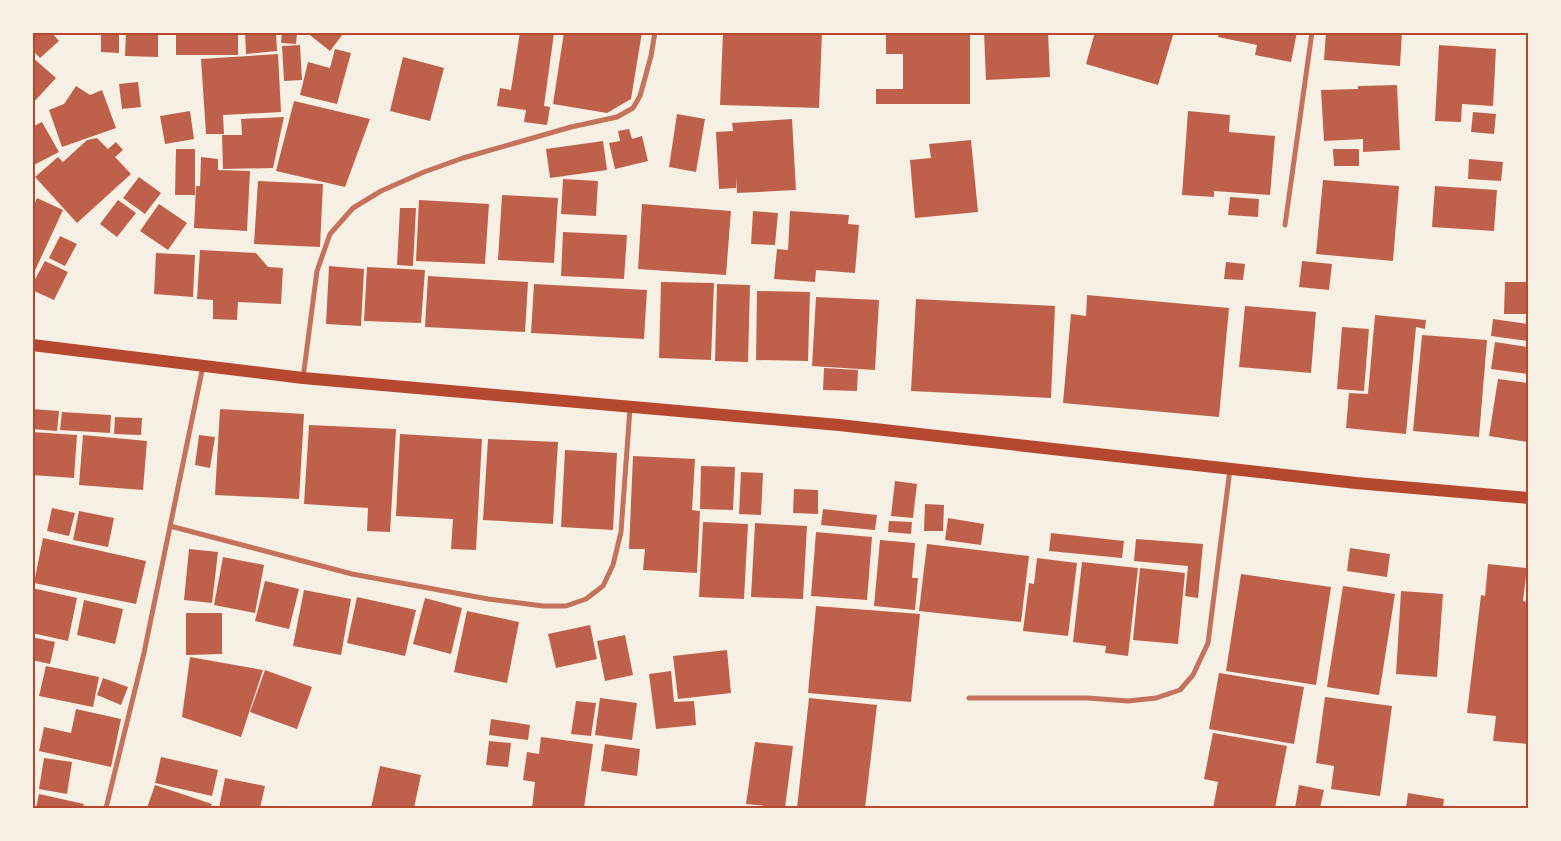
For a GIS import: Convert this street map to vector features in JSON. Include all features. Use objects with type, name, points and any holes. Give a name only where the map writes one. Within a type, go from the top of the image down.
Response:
[{"type":"main road","points":[[32,345],[303,378],[849,426],[1356,483],[1528,498]]},
{"type":"street","points":[[303,378],[317,271],[330,234],[353,208],[381,191],[424,172],[463,158],[571,127],[617,117],[633,108],[640,96],[651,56],[655,32]]},
{"type":"street","points":[[1285,225],[1312,32]]},
{"type":"street","points":[[106,808],[144,653],[203,366]]},
{"type":"street","points":[[170,526],[352,574],[488,598],[543,606],[566,606],[586,599],[604,586],[613,565],[621,532],[630,408]]},
{"type":"street","points":[[969,698],[1087,698],[1128,701],[1156,698],[1180,690],[1193,675],[1208,643],[1230,468]]},
{"type":"building","points":[[32,32],[51,32],[59,41],[40,58],[32,50]]},
{"type":"building","points":[[101,32],[119,32],[119,53],[101,52]]},
{"type":"building","points":[[126,32],[158,32],[158,57],[125,56]]},
{"type":"building","points":[[176,32],[238,32],[238,55],[176,55]]},
{"type":"building","points":[[245,32],[276,32],[277,51],[246,54]]},
{"type":"building","points":[[282,32],[297,32],[296,44],[281,43]]},
{"type":"building","points":[[306,32],[341,32],[343,34],[330,51]]},
{"type":"building","points":[[520,32],[554,33],[544,106],[550,107],[547,125],[524,122],[526,110],[497,106],[500,88],[511,90]]},
{"type":"building","points":[[564,32],[642,32],[631,99],[607,113],[553,104]]},
{"type":"building","points":[[723,32],[822,32],[819,108],[720,105]]},
{"type":"building","points":[[886,32],[970,32],[970,104],[876,104],[876,89],[903,89],[903,54],[886,54]]},
{"type":"building","points":[[984,32],[1048,32],[1050,77],[986,80]]},
{"type":"building","points":[[1095,32],[1174,32],[1158,85],[1086,64]]},
{"type":"building","points":[[1219,32],[1297,32],[1291,62],[1255,55],[1257,45],[1218,37]]},
{"type":"building","points":[[1326,32],[1402,32],[1400,66],[1324,60]]},
{"type":"building","points":[[300,45],[302,80],[284,81],[282,46]]},
{"type":"building","points":[[1439,45],[1496,49],[1493,106],[1462,104],[1461,122],[1435,121]]},
{"type":"building","points":[[335,49],[351,53],[337,104],[300,95],[308,62],[330,68]]},
{"type":"building","points":[[278,54],[281,112],[223,115],[224,134],[206,134],[201,59]]},
{"type":"building","points":[[32,57],[56,78],[32,104]]},
{"type":"building","points":[[403,57],[444,68],[430,121],[390,111]]},
{"type":"building","points":[[138,82],[141,107],[122,109],[119,84]]},
{"type":"building","points":[[1397,85],[1400,150],[1363,152],[1363,139],[1324,141],[1321,90],[1358,89],[1358,86]]},
{"type":"building","points":[[76,86],[90,95],[102,90],[116,128],[62,147],[49,110],[64,104]]},
{"type":"building","points":[[294,101],[370,119],[345,187],[276,171]]},
{"type":"building","points":[[190,111],[194,139],[165,144],[160,116]]},
{"type":"building","points":[[1188,111],[1230,115],[1229,132],[1275,136],[1270,195],[1214,191],[1214,197],[1182,195]]},
{"type":"building","points":[[1473,112],[1496,114],[1494,134],[1471,132]]},
{"type":"building","points":[[677,114],[705,119],[696,172],[669,167]]},
{"type":"building","points":[[284,117],[273,168],[223,169],[222,135],[242,135],[241,119]]},
{"type":"building","points":[[792,119],[796,190],[737,193],[736,177],[736,188],[719,189],[716,132],[733,131],[732,123]]},
{"type":"building","points":[[42,122],[59,152],[32,166],[32,127]]},
{"type":"building","points":[[629,129],[632,139],[642,136],[648,161],[615,169],[609,143],[620,141],[618,131]]},
{"type":"building","points":[[97,138],[108,149],[116,142],[123,150],[115,157],[131,174],[77,223],[35,177],[58,157],[63,162],[87,140]]},
{"type":"building","points":[[971,140],[978,212],[915,218],[910,160],[931,158],[929,144]]},
{"type":"building","points":[[603,141],[607,170],[550,178],[546,149]]},
{"type":"building","points":[[176,149],[195,149],[195,195],[175,195]]},
{"type":"building","points":[[1333,149],[1359,149],[1359,166],[1334,166]]},
{"type":"building","points":[[201,157],[218,159],[218,170],[250,171],[247,231],[194,228],[196,186],[200,186]]},
{"type":"building","points":[[1469,159],[1503,162],[1501,181],[1468,179]]},
{"type":"building","points":[[139,177],[161,193],[145,214],[123,198]]},
{"type":"building","points":[[563,179],[598,181],[596,216],[561,214]]},
{"type":"building","points":[[1323,180],[1399,186],[1393,261],[1316,254]]},
{"type":"building","points":[[258,181],[323,184],[320,247],[254,244]]},
{"type":"building","points":[[1435,186],[1497,190],[1494,231],[1432,227]]},
{"type":"building","points":[[502,195],[558,198],[554,263],[498,260]]},
{"type":"building","points":[[1230,197],[1259,199],[1258,217],[1228,215]]},
{"type":"building","points":[[37,198],[63,210],[32,277],[32,208]]},
{"type":"building","points":[[118,200],[136,213],[117,237],[100,224]]},
{"type":"building","points":[[419,200],[489,204],[485,264],[416,261]]},
{"type":"building","points":[[159,204],[187,223],[168,250],[140,231]]},
{"type":"building","points":[[642,204],[731,211],[726,275],[638,269]]},
{"type":"building","points":[[400,208],[416,208],[413,266],[397,265]]},
{"type":"building","points":[[753,211],[778,213],[775,245],[751,244]]},
{"type":"building","points":[[790,211],[849,215],[848,224],[859,225],[855,273],[816,270],[815,282],[774,279],[777,249],[788,250]]},
{"type":"building","points":[[563,232],[627,235],[624,279],[561,276]]},
{"type":"building","points":[[60,236],[77,244],[65,266],[49,258]]},
{"type":"building","points":[[200,250],[256,253],[268,267],[283,268],[281,304],[238,302],[237,320],[213,319],[213,300],[197,299]]},
{"type":"building","points":[[156,253],[195,255],[193,297],[154,294]]},
{"type":"building","points":[[45,261],[68,272],[54,300],[32,290],[32,285]]},
{"type":"building","points":[[1302,261],[1332,264],[1329,290],[1299,287]]},
{"type":"building","points":[[1226,262],[1245,264],[1243,280],[1224,279]]},
{"type":"building","points":[[329,266],[364,269],[361,326],[326,324]]},
{"type":"building","points":[[367,267],[425,270],[421,323],[364,321]]},
{"type":"building","points":[[428,276],[528,282],[525,332],[425,327]]},
{"type":"building","points":[[661,282],[714,283],[711,360],[659,358]]},
{"type":"building","points":[[1505,282],[1528,282],[1528,314],[1504,314]]},
{"type":"building","points":[[534,284],[647,290],[644,339],[531,333]]},
{"type":"building","points":[[717,284],[750,285],[748,362],[715,361]]},
{"type":"building","points":[[757,291],[810,292],[808,361],[756,360]]},
{"type":"building","points":[[1087,295],[1229,308],[1219,417],[1063,403],[1071,314],[1086,316]]},
{"type":"building","points":[[816,297],[879,300],[875,370],[812,366]]},
{"type":"building","points":[[916,299],[1055,306],[1051,398],[911,391]]},
{"type":"building","points":[[1245,306],[1316,312],[1311,373],[1239,367]]},
{"type":"building","points":[[1375,315],[1426,320],[1425,329],[1416,327],[1406,434],[1346,428],[1349,393],[1368,394]]},
{"type":"building","points":[[1493,319],[1528,324],[1528,341],[1491,336]]},
{"type":"building","points":[[1342,327],[1369,329],[1364,391],[1337,389]]},
{"type":"building","points":[[1422,335],[1487,340],[1479,437],[1413,431]]},
{"type":"building","points":[[1495,342],[1528,347],[1528,374],[1491,369]]},
{"type":"building","points":[[824,368],[858,370],[857,391],[823,390]]},
{"type":"building","points":[[1498,379],[1528,383],[1528,442],[1489,436]]},
{"type":"building","points":[[32,409],[59,411],[57,431],[32,429]]},
{"type":"building","points":[[220,409],[304,414],[299,499],[215,495]]},
{"type":"building","points":[[62,412],[111,415],[110,433],[60,430]]},
{"type":"building","points":[[115,417],[142,418],[141,435],[114,434]]},
{"type":"building","points":[[309,425],[396,429],[390,532],[367,531],[368,508],[304,504]]},
{"type":"building","points":[[32,432],[77,435],[74,478],[32,475]]},
{"type":"building","points":[[400,434],[482,439],[476,550],[451,549],[453,519],[396,516]]},
{"type":"building","points":[[83,435],[147,441],[143,490],[79,485]]},
{"type":"building","points":[[199,435],[215,437],[210,468],[195,465]]},
{"type":"building","points":[[488,439],[558,442],[553,524],[483,520]]},
{"type":"building","points":[[565,450],[617,453],[613,530],[561,527]]},
{"type":"building","points":[[633,456],[695,459],[692,510],[700,511],[697,573],[643,570],[645,549],[629,549]]},
{"type":"building","points":[[701,466],[735,467],[733,510],[700,509]]},
{"type":"building","points":[[741,472],[763,473],[761,515],[739,514]]},
{"type":"building","points":[[895,481],[917,484],[913,518],[891,516]]},
{"type":"building","points":[[794,489],[818,490],[818,514],[793,513]]},
{"type":"building","points":[[925,504],[944,505],[943,531],[924,531]]},
{"type":"building","points":[[52,508],[75,513],[69,536],[47,531]]},
{"type":"building","points":[[823,509],[877,515],[875,530],[821,525]]},
{"type":"building","points":[[79,511],[114,518],[108,547],[73,540]]},
{"type":"building","points":[[948,518],[984,524],[981,545],[945,540]]},
{"type":"building","points":[[889,521],[912,522],[911,534],[888,532]]},
{"type":"building","points":[[703,522],[748,524],[744,599],[699,597]]},
{"type":"building","points":[[755,523],[807,526],[803,599],[751,597]]},
{"type":"building","points":[[816,532],[872,537],[867,600],[811,596]]},
{"type":"building","points":[[1051,533],[1124,541],[1122,558],[1049,551]]},
{"type":"building","points":[[43,538],[146,561],[136,604],[34,583]]},
{"type":"building","points":[[1136,539],[1203,544],[1198,598],[1185,596],[1188,566],[1134,561]]},
{"type":"building","points":[[880,540],[915,543],[912,578],[918,578],[915,610],[874,606]]},
{"type":"building","points":[[927,544],[1029,556],[1021,622],[919,611]]},
{"type":"building","points":[[1350,548],[1390,554],[1387,577],[1347,571]]},
{"type":"building","points":[[189,549],[218,552],[212,603],[184,600]]},
{"type":"building","points":[[223,557],[264,565],[255,613],[214,605]]},
{"type":"building","points":[[1037,558],[1077,563],[1068,636],[1023,631],[1029,583],[1034,584]]},
{"type":"building","points":[[1082,562],[1138,568],[1128,656],[1105,653],[1106,646],[1073,642]]},
{"type":"building","points":[[1488,564],[1527,568],[1523,601],[1528,602],[1528,744],[1493,741],[1496,716],[1467,713],[1481,595],[1485,596]]},
{"type":"building","points":[[1140,568],[1185,573],[1178,644],[1133,640]]},
{"type":"building","points":[[1241,574],[1331,587],[1316,685],[1226,671]]},
{"type":"building","points":[[265,581],[299,589],[289,629],[255,621]]},
{"type":"building","points":[[1343,586],[1395,594],[1379,695],[1327,687]]},
{"type":"building","points":[[32,588],[77,598],[68,641],[32,633]]},
{"type":"building","points":[[304,590],[351,599],[341,655],[293,646]]},
{"type":"building","points":[[1401,591],[1443,594],[1437,677],[1396,674]]},
{"type":"building","points":[[357,597],[416,610],[405,656],[347,643]]},
{"type":"building","points":[[425,598],[462,608],[451,654],[413,644]]},
{"type":"building","points":[[84,600],[123,609],[115,644],[77,635]]},
{"type":"building","points":[[816,606],[920,614],[911,702],[808,693]]},
{"type":"building","points":[[467,611],[519,622],[507,683],[454,672]]},
{"type":"building","points":[[186,613],[222,613],[222,654],[186,655]]},
{"type":"building","points":[[590,625],[597,659],[556,668],[548,634]]},
{"type":"building","points":[[625,635],[633,675],[605,681],[597,641]]},
{"type":"building","points":[[32,637],[55,642],[50,664],[32,660]]},
{"type":"building","points":[[727,650],[731,693],[678,699],[673,656]]},
{"type":"building","points":[[190,657],[263,670],[241,737],[182,717]]},
{"type":"building","points":[[46,666],[99,677],[93,707],[39,696]]},
{"type":"building","points":[[265,670],[312,687],[297,729],[250,712]]},
{"type":"building","points":[[671,671],[674,702],[694,701],[696,725],[656,729],[649,674]]},
{"type":"building","points":[[1219,673],[1304,687],[1294,744],[1209,729]]},
{"type":"building","points":[[103,678],[128,687],[121,705],[97,695]]},
{"type":"building","points":[[1325,697],[1392,706],[1380,796],[1331,789],[1334,766],[1316,763]]},
{"type":"building","points":[[600,698],[637,703],[632,740],[595,735]]},
{"type":"building","points":[[809,698],[877,705],[865,808],[797,808]]},
{"type":"building","points":[[576,701],[596,703],[591,736],[571,734]]},
{"type":"building","points":[[76,709],[121,719],[111,767],[39,751],[44,727],[71,733]]},
{"type":"building","points":[[491,719],[530,725],[528,740],[489,735]]},
{"type":"building","points":[[1213,733],[1287,746],[1275,808],[1213,808],[1218,782],[1204,779]]},
{"type":"building","points":[[541,737],[593,744],[584,808],[532,808],[535,782],[523,780],[527,752],[539,754]]},
{"type":"building","points":[[489,741],[511,743],[508,767],[486,765]]},
{"type":"building","points":[[755,742],[793,746],[785,808],[746,804]]},
{"type":"building","points":[[605,744],[640,749],[637,776],[601,771]]},
{"type":"building","points":[[161,757],[218,770],[212,796],[155,783]]},
{"type":"building","points":[[44,758],[72,762],[67,794],[39,789]]},
{"type":"building","points":[[380,766],[421,775],[414,808],[371,808]]},
{"type":"building","points":[[225,778],[265,786],[260,808],[219,808]]},
{"type":"building","points":[[155,785],[212,804],[210,808],[147,808]]},
{"type":"building","points":[[1299,785],[1324,790],[1320,808],[1295,808]]},
{"type":"building","points":[[1408,793],[1444,799],[1443,808],[1406,808]]},
{"type":"building","points":[[39,794],[84,804],[83,808],[36,808]]}]
